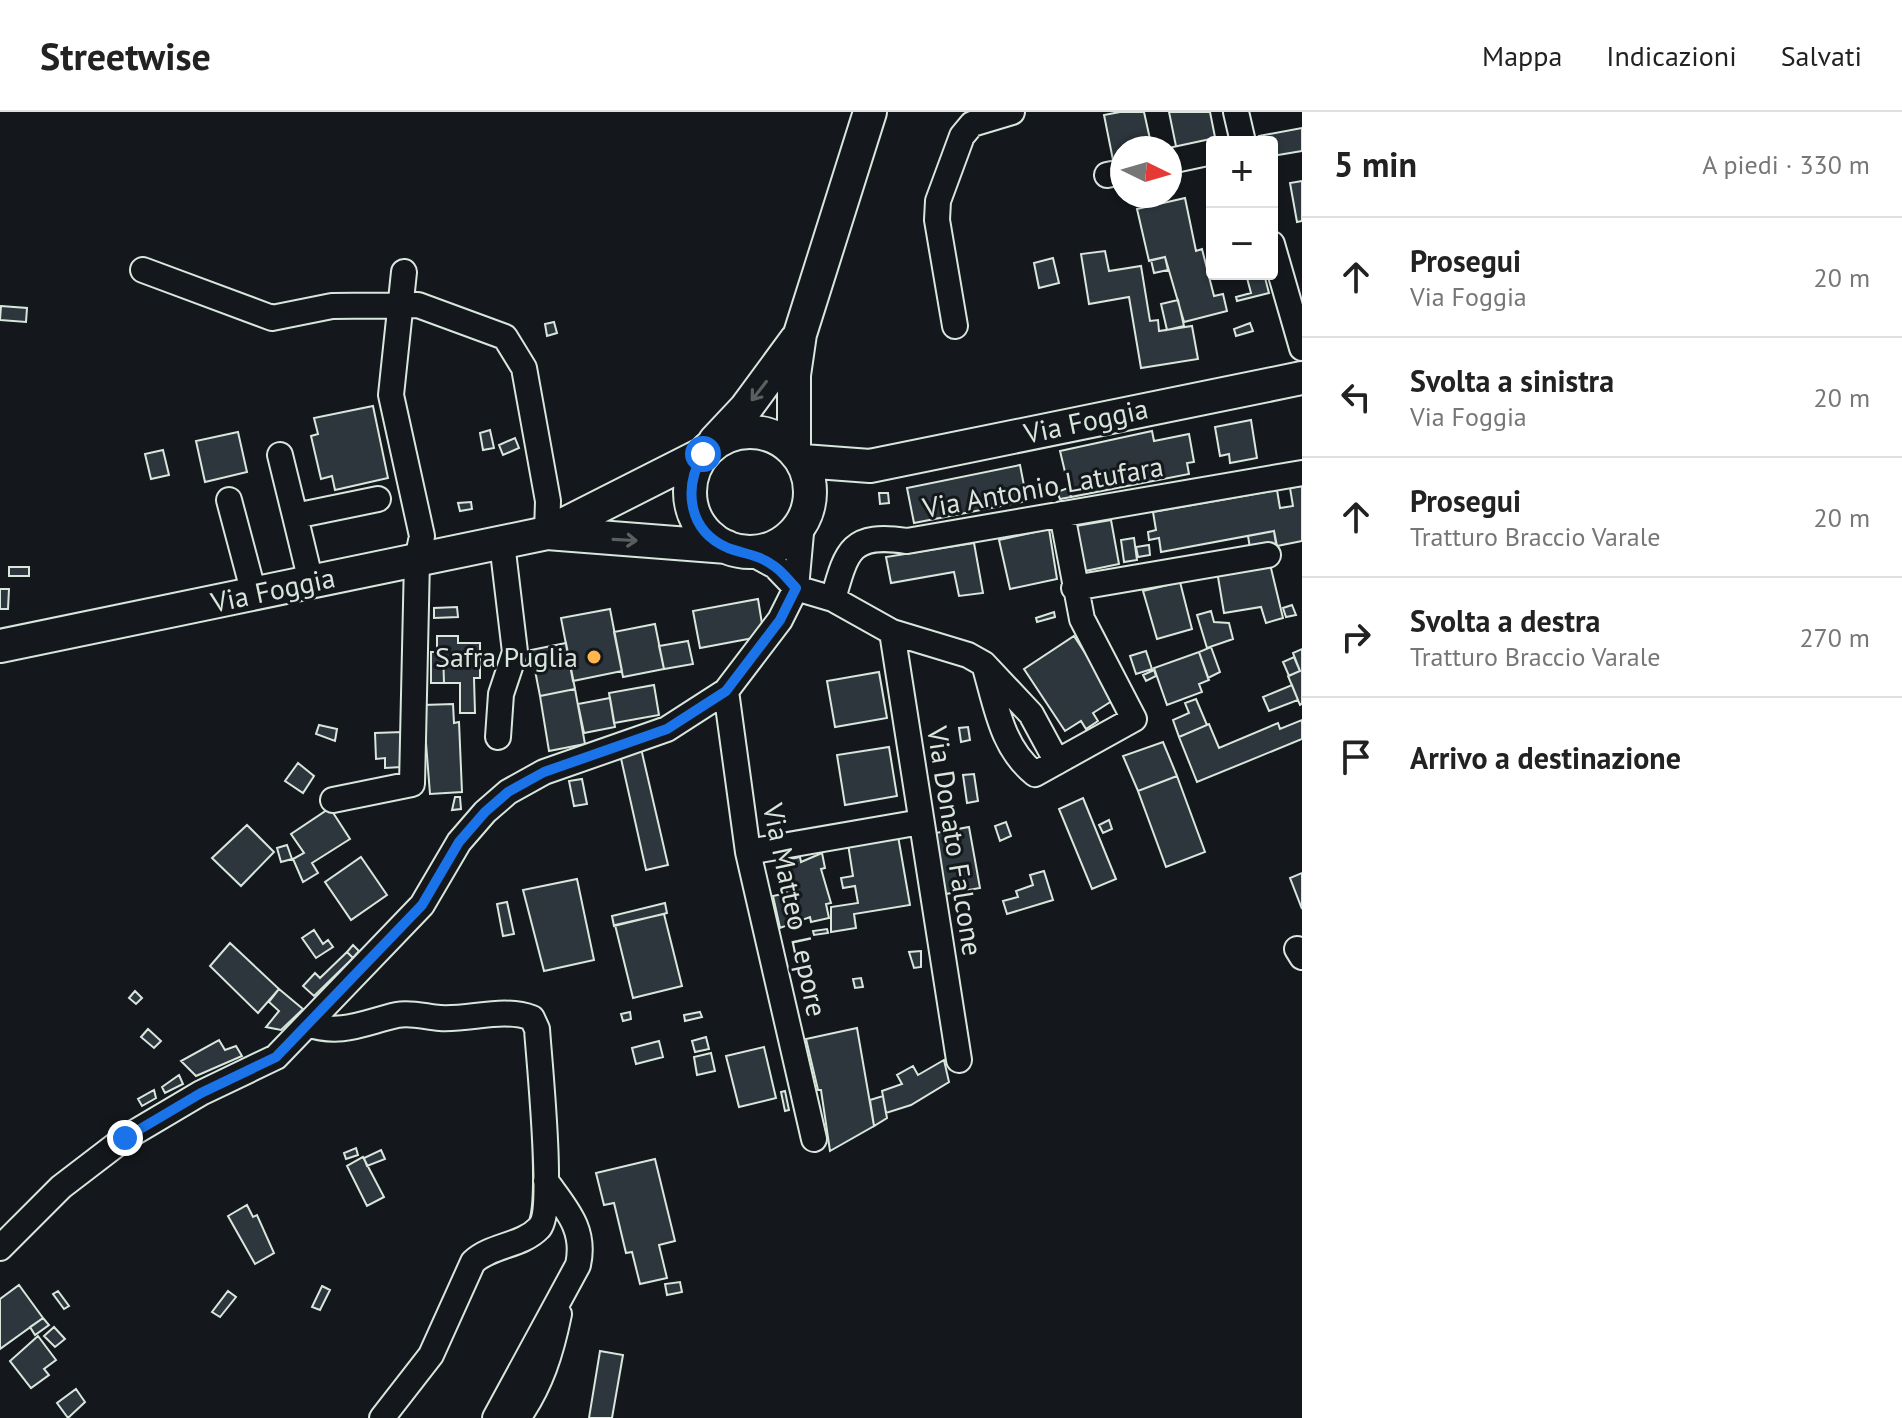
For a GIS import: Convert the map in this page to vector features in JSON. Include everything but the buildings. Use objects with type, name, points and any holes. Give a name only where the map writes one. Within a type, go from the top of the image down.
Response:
[{"type":"main road","points":[[805,516],[809,476],[798,455],[794,375],[800,334],[870,112]]},
{"type":"main road","points":[[738,550],[711,538],[699,524],[692,507],[692,479],[707,449],[754,397],[800,334]]},
{"type":"main road","name":"Via Foggia","points":[[547,533],[738,550],[779,544],[841,482],[870,466],[1302,378]]},
{"type":"main road","name":"Via Foggia","points":[[0,646],[547,533],[745,431],[762,432],[798,455],[870,466]]},
{"type":"street","points":[[955,326],[937,220],[938,201],[962,136],[972,124],[1012,112]]},
{"type":"street","points":[[1236,112],[1242,136]]},
{"type":"street","points":[[1182,158],[1206,153]]},
{"type":"street","points":[[1278,265],[1302,348]]},
{"type":"street","points":[[143,270],[272,318],[332,306],[418,305],[505,337],[524,368],[548,501],[547,533]]},
{"type":"street","points":[[333,800],[412,784],[417,560],[422,536],[391,395],[404,272]]},
{"type":"street","points":[[280,455],[311,582]]},
{"type":"street","name":"Via Antonio Latufara","points":[[833,599],[843,561],[856,543],[879,537],[907,541],[1302,473]]},
{"type":"street","points":[[295,516],[378,499]]},
{"type":"street","points":[[229,500],[254,594]]},
{"type":"street","points":[[984,664],[1007,743],[1018,761],[1035,774],[1134,719],[1082,619],[1062,514]]},
{"type":"street","points":[[0,1248],[61,1187],[125,1138],[201,1093],[276,1057],[422,905],[459,842],[485,812],[508,792],[544,772],[667,729],[726,691],[780,620],[796,588],[805,516]]},
{"type":"street","points":[[498,737],[501,694],[515,652],[502,543]]},
{"type":"street","points":[[738,550],[775,566],[796,588],[833,599],[892,632],[968,655],[984,664],[1031,714],[1057,762]]},
{"type":"street","points":[[1074,588],[1268,555]]},
{"type":"street","name":"Via Donato Falcone","points":[[892,632],[959,1060]]},
{"type":"street","name":"Via Matteo Lepore","points":[[726,691],[748,852],[814,1139]]},
{"type":"street","points":[[748,852],[921,822]]},
{"type":"street","points":[[308,1024],[325,1030],[343,1031],[401,1014],[463,1018],[520,1013],[532,1018],[537,1029],[547,1209],[539,1228],[484,1252],[473,1262],[431,1355],[382,1418]]},
{"type":"street","points":[[495,1418],[578,1265],[582,1246],[577,1225],[546,1181]]},
{"type":"street","points":[[518,1418],[535,1393],[549,1358],[564,1292]]},
{"type":"place","name":"Safra Puglia","points":[[594,657]]},
{"type":"route","points":[[125,1138],[201,1093],[276,1057],[422,905],[459,842],[485,812],[508,792],[544,772],[667,729],[726,691],[780,620],[796,588],[775,566],[749,552],[727,547],[711,538],[699,524],[692,507],[690,488],[694,470],[703,454]]}]
